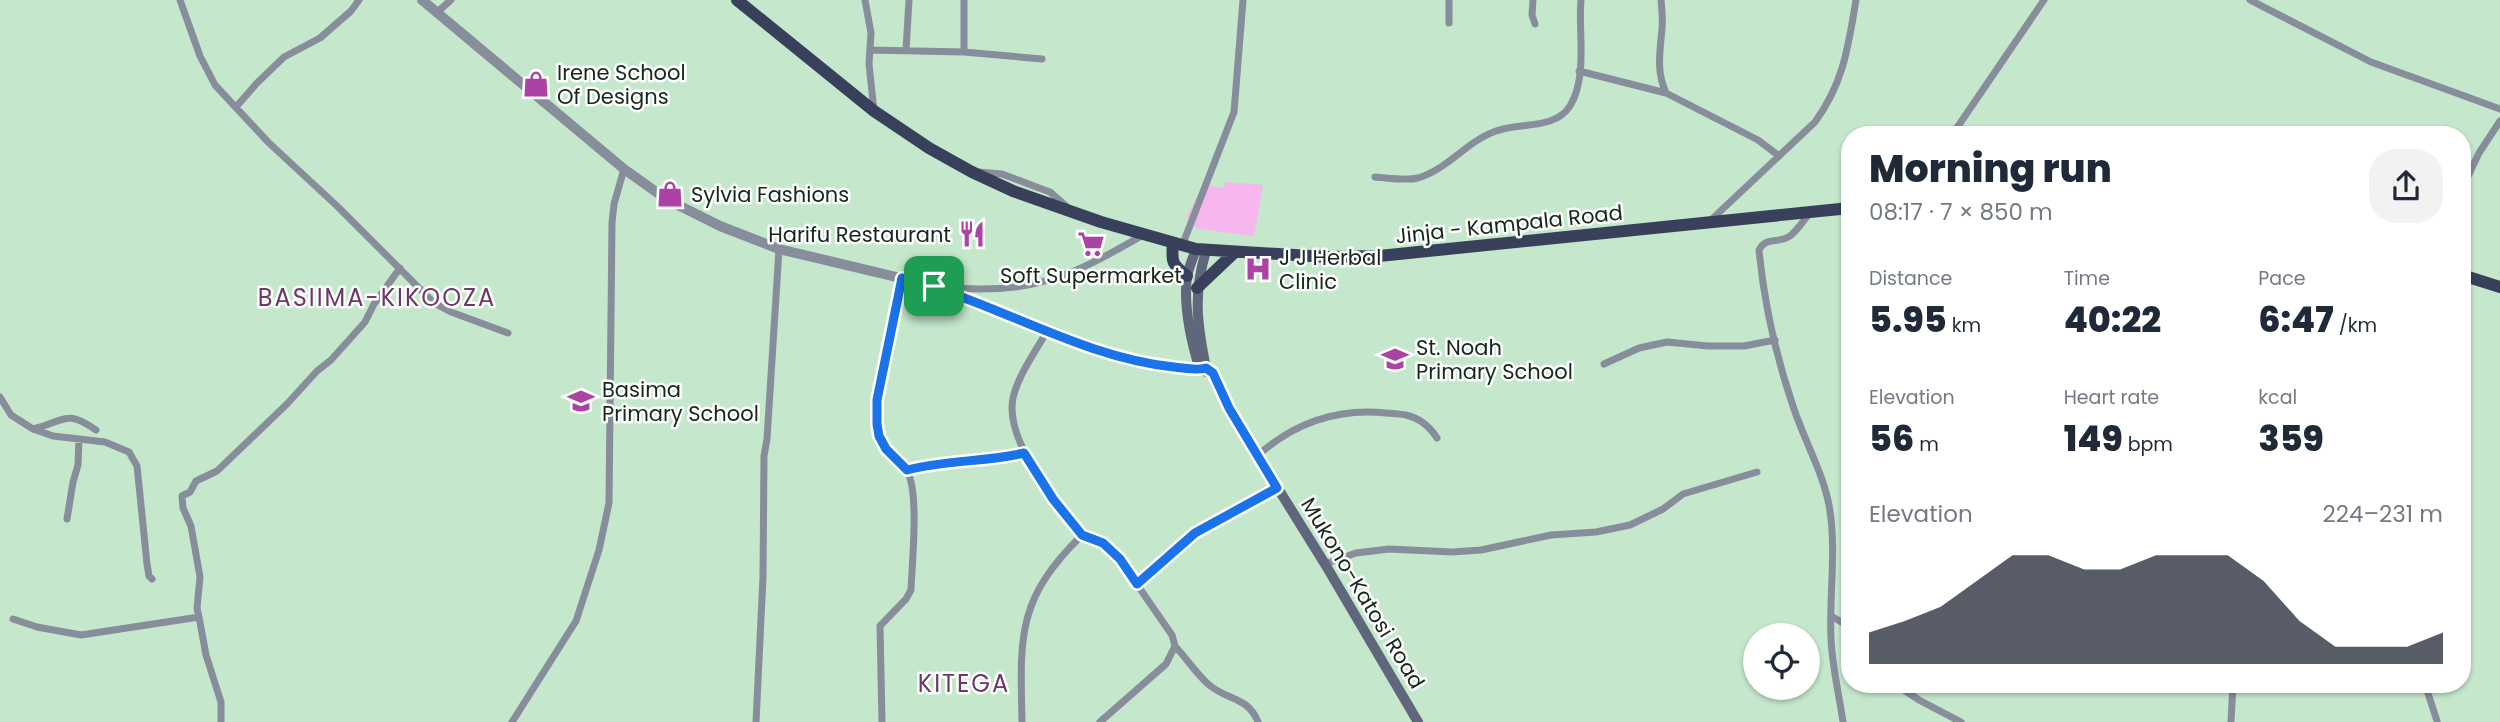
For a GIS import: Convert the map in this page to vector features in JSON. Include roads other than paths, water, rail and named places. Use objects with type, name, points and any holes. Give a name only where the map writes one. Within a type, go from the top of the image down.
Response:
[{"type":"highway","name":"Jinja - Kampala Road","points":[[737,0],[874,111],[972,172],[1013,191],[1075,213],[1201,250],[1327,257],[1379,256],[1841,209]]},
{"type":"highway","points":[[1177,245],[1171,260],[1187,276]]},
{"type":"highway","points":[[1197,288],[1234,253]]},
{"type":"highway","points":[[2471,278],[2500,287]]},
{"type":"main road","points":[[1201,250],[1187,276],[1193,351],[1206,370]]},
{"type":"main road","points":[[1201,250],[1197,323],[1206,370]]},
{"type":"main road","name":"Mukono-Katosi Road","points":[[1206,370],[1419,722]]},
{"type":"street","points":[[180,0],[200,56],[215,85],[268,142],[433,303],[508,332]]},
{"type":"street","points":[[236,107],[284,57],[320,38],[351,11],[359,0]]},
{"type":"street","points":[[422,0],[624,169],[666,200],[720,226],[779,249],[934,286],[1047,331],[1127,358],[1161,366],[1206,370]]},
{"type":"street","points":[[436,13],[451,0]]},
{"type":"street","points":[[865,0],[871,33],[869,64],[874,111]]},
{"type":"street","points":[[906,50],[909,0]]},
{"type":"street","points":[[964,0],[964,52]]},
{"type":"street","points":[[1177,245],[1234,112],[1243,0]]},
{"type":"street","points":[[1448,0],[1449,23]]},
{"type":"street","points":[[1533,0],[1532,15],[1535,24]]},
{"type":"street","points":[[1375,177],[1414,179],[1437,171],[1455,156],[1495,131],[1552,121],[1569,108],[1577,89],[1579,71],[1581,0]]},
{"type":"street","points":[[1661,0],[1663,26],[1658,58],[1661,82],[1666,93]]},
{"type":"street","points":[[1708,223],[1815,122],[1835,91],[1845,60],[1856,0]]},
{"type":"street","points":[[1958,126],[2044,0]]},
{"type":"street","points":[[2250,0],[2371,62],[2500,109]]},
{"type":"street","points":[[870,50],[964,52],[1042,59]]},
{"type":"street","points":[[1579,71],[1666,93],[1758,140],[1779,156]]},
{"type":"street","points":[[2471,170],[2500,121]]},
{"type":"street","points":[[512,722],[576,621],[603,533],[609,490],[612,223],[614,204],[624,169]]},
{"type":"street","points":[[1809,214],[1789,237],[1768,241],[1762,244],[1759,250],[1775,340],[1794,408],[1822,477],[1830,508],[1833,556],[1831,640],[1843,722]]},
{"type":"street","points":[[934,286],[996,290],[1036,284],[1094,263],[1143,235]]},
{"type":"street","points":[[756,722],[763,578],[764,456],[779,249]]},
{"type":"street","points":[[221,722],[221,702],[205,655],[197,608],[200,577],[182,496],[190,492],[196,481],[217,471],[331,360],[365,322],[374,303],[400,268]]},
{"type":"street","points":[[882,722],[880,626],[911,590],[912,486],[907,470],[886,449],[879,436],[877,424],[877,400],[902,278]]},
{"type":"street","points":[[1047,331],[1013,397],[1012,410],[1024,453],[1053,499],[1082,535],[1103,543],[1120,559],[1172,635],[1175,646],[1206,682],[1222,695],[1244,702],[1254,711],[1258,722]]},
{"type":"street","points":[[1604,364],[1639,348],[1667,342],[1744,346],[1775,340]]},
{"type":"street","points":[[0,397],[11,415],[33,429],[53,436],[105,442],[128,452],[137,466],[147,564],[152,579]]},
{"type":"street","points":[[1257,456],[1297,428],[1330,415],[1353,412],[1409,415],[1424,423],[1437,438]]},
{"type":"street","points":[[33,429],[71,417],[82,420],[96,430]]},
{"type":"street","points":[[67,519],[78,465],[79,439]]},
{"type":"street","points":[[907,470],[1024,453]]},
{"type":"street","points":[[1325,564],[1356,553],[1389,549],[1452,552],[1481,550],[1551,535],[1596,532],[1630,525],[1663,509],[1683,494],[1758,472]]},
{"type":"street","points":[[1137,584],[1195,533],[1277,488]]},
{"type":"street","points":[[1022,722],[1022,640],[1028,609],[1046,574],[1082,535]]},
{"type":"street","points":[[1831,616],[1841,622]]},
{"type":"street","points":[[13,619],[37,627],[81,635],[199,617]]},
{"type":"street","points":[[1100,722],[1166,664],[1175,646]]},
{"type":"street","points":[[1908,693],[1961,722]]},
{"type":"street","points":[[2231,722],[2233,693]]},
{"type":"street","points":[[2428,693],[2437,721]]},
{"type":"place","name":"Irene School Of Designs","points":[[536,84]]},
{"type":"place","name":"Sylvia Fashions","points":[[670,194]]},
{"type":"place","name":"Harifu Restaurant","points":[[972,234]]},
{"type":"place","name":"Soft Supermarket","points":[[1091,244]]},
{"type":"place","name":"J J Herbal Clinic","points":[[1258,269]]},
{"type":"place","name":"St. Noah Primary School","points":[[1395,359]]},
{"type":"place","name":"Basima Primary School","points":[[581,401]]},
{"type":"district","name":"BASIIMA-KIKOOZA","points":[[377,297]]},
{"type":"district","name":"KITEGA","points":[[964,683]]}]
